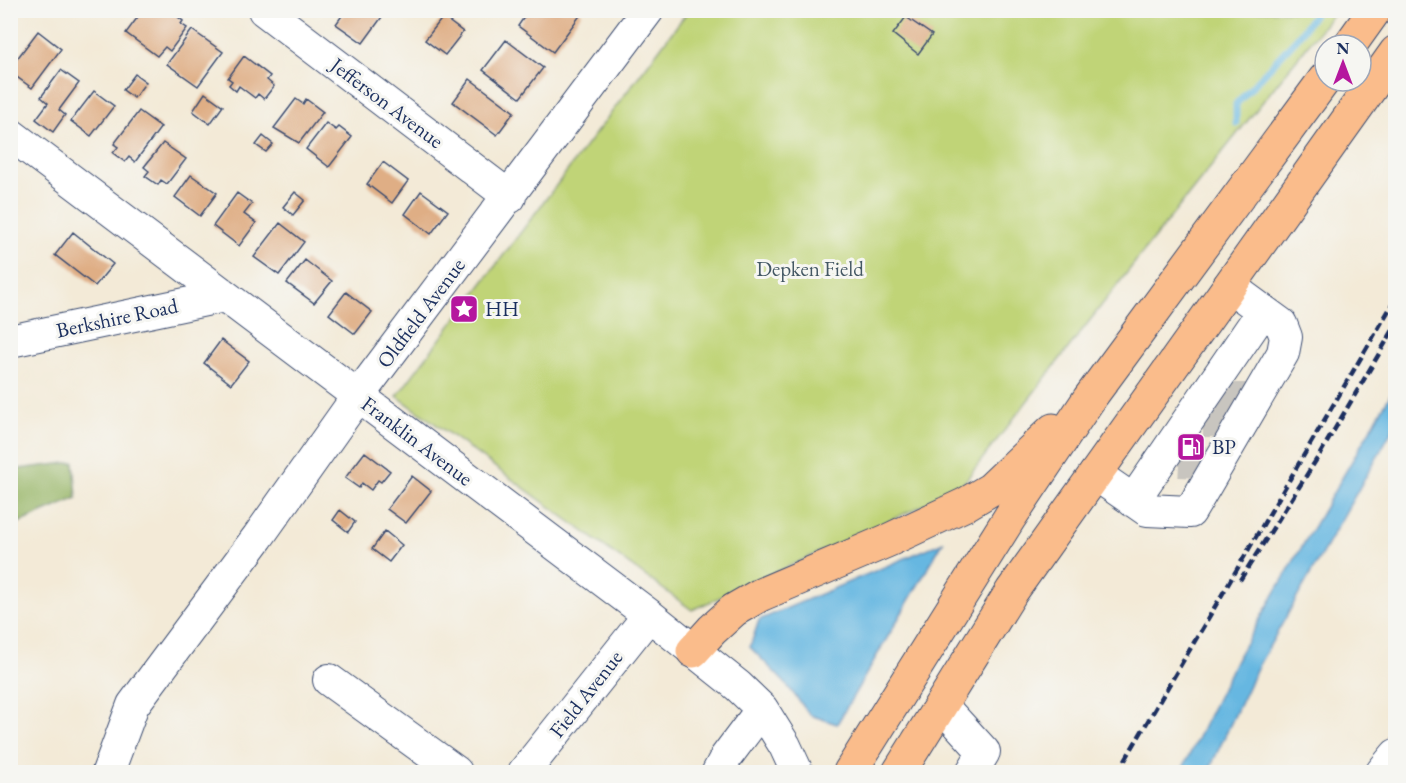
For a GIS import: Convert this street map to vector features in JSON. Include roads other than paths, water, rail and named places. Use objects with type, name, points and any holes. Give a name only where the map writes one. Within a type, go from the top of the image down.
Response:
[{"type":"highway","points":[[1359,33],[1375,10]]},
{"type":"highway","points":[[899,772],[1012,591],[1395,52]]},
{"type":"highway","points":[[850,772],[1010,518],[1089,399],[1315,93]]},
{"type":"highway","points":[[693,651],[734,610],[753,598],[906,532],[966,504],[991,489],[1038,442],[1089,399]]},
{"type":"street","name":"Jefferson Avenue","points":[[264,10],[510,197]]},
{"type":"street","name":"Oldfield Avenue","points":[[108,772],[133,705],[258,537],[358,396],[510,197],[648,10]]},
{"type":"street","name":"Franklin Avenue","points":[[10,134],[649,615],[738,686],[762,709],[785,746],[797,772]]},
{"type":"street","points":[[1179,474],[1224,410],[1283,353],[1286,337],[1281,324],[1229,286]]},
{"type":"street","name":"Berkshire Road","points":[[10,341],[224,296]]},
{"type":"street","points":[[1179,474],[1224,410],[1263,311]]},
{"type":"street","points":[[1095,474],[1179,474]]},
{"type":"street","name":"Field Avenue","points":[[524,772],[649,615]]},
{"type":"street","points":[[329,680],[456,772]]},
{"type":"street","points":[[941,705],[984,752],[972,772]]},
{"type":"street","points":[[718,772],[726,757],[762,709]]},
{"type":"street","points":[[1382,772],[1395,755]]},
{"type":"water","points":[[1395,387],[1395,425],[1256,670],[1208,772],[1181,772],[1236,660]]},
{"type":"water","points":[[943,542],[837,724],[810,715],[786,684],[750,647],[759,620]]},
{"type":"waterway","points":[[1236,123],[1236,104],[1298,37],[1317,10]]},
{"type":"tunnel","points":[[1217,399],[1246,399]]},
{"type":"tunnel","points":[[1203,421],[1233,421]]},
{"type":"tunnel","points":[[1179,461],[1206,462]]},
{"type":"railway","points":[[1118,772],[1396,298]]},
{"type":"railway","points":[[1240,580],[1320,454],[1396,325]]},
{"type":"place","name":"HH","points":[[464,309]]},
{"type":"place","name":"BP","points":[[1191,447]]},
{"type":"park label","name":"Depken Field","points":[[810,269]]}]
